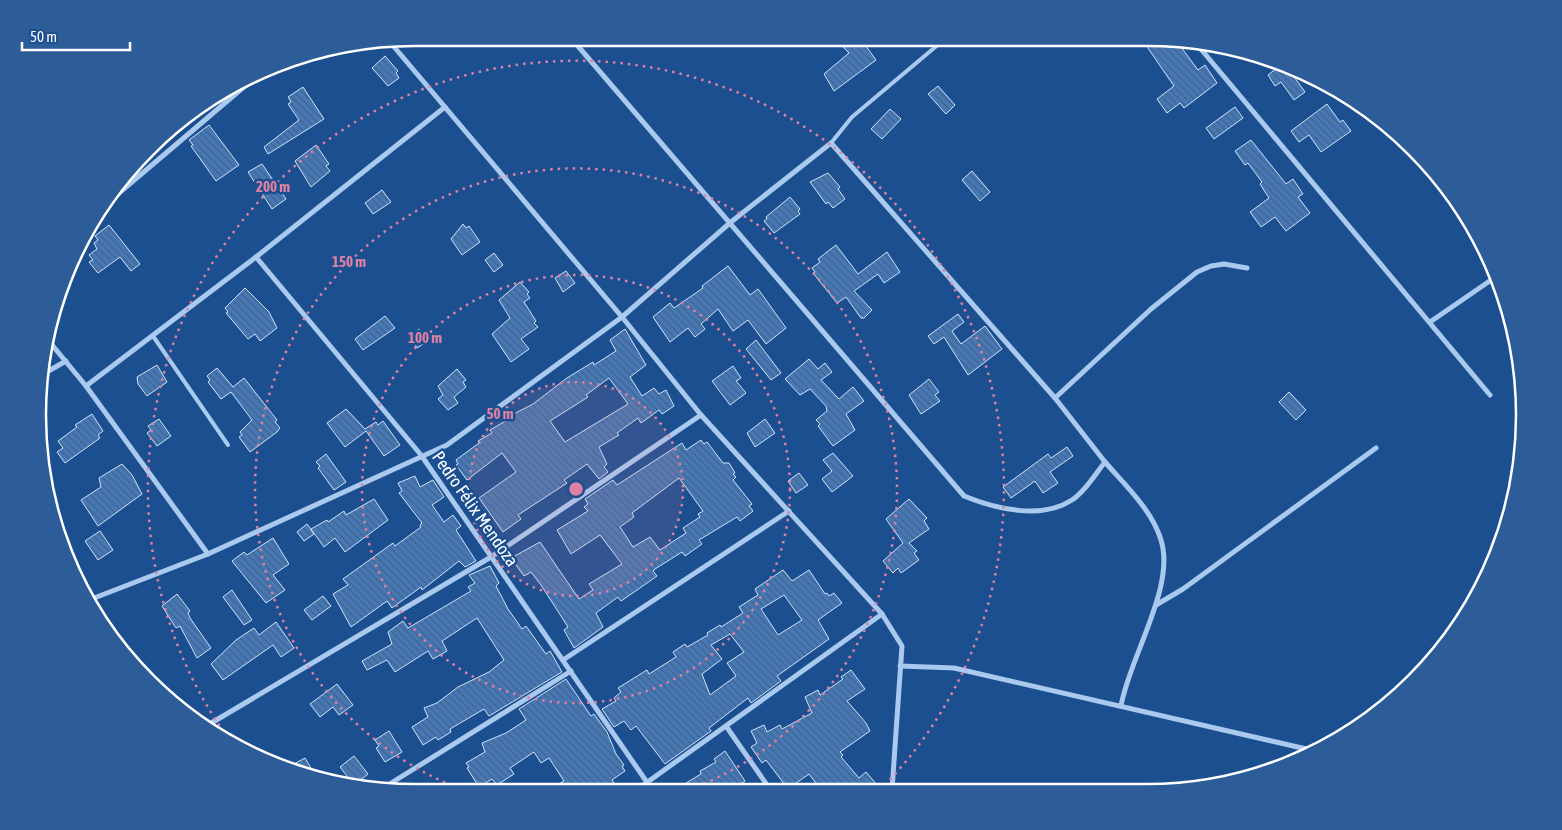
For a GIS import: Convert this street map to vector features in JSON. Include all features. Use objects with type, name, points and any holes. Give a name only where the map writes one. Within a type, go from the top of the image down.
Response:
[{"type":"street","points":[[578,46],[731,222],[964,496],[985,504],[1030,511],[1054,509],[1074,499],[1105,462]]},
{"type":"street","points":[[394,47],[622,317],[701,415],[882,614],[902,646],[892,784]]},
{"type":"street","points":[[1202,50],[1490,395]]},
{"type":"street","points":[[124,189],[238,92]]},
{"type":"street","points":[[86,386],[256,257],[445,107]]},
{"type":"street","points":[[95,598],[208,554],[421,455],[447,445],[622,317],[731,222],[831,143],[1054,398],[1137,500],[1154,525],[1162,541],[1162,570],[1156,605],[1128,679],[1121,706]]},
{"type":"street","name":"Pedro Félix Mendoza","points":[[256,257],[421,455],[647,782]]},
{"type":"street","points":[[1054,398],[1184,280],[1211,266],[1224,264],[1247,268]]},
{"type":"street","points":[[1430,322],[1490,280]]},
{"type":"street","points":[[53,345],[86,386],[208,554]]},
{"type":"street","points":[[49,371],[66,361]]},
{"type":"street","points":[[212,723],[491,556],[701,415]]},
{"type":"street","points":[[1156,605],[1190,583],[1376,448]]},
{"type":"street","points":[[563,660],[789,511]]},
{"type":"street","points":[[644,784],[882,614]]},
{"type":"street","points":[[900,666],[954,668],[1304,749]]},
{"type":"street","points":[[391,783],[570,671]]},
{"type":"street","points":[[726,726],[767,784]]},
{"type":"lane","points":[[831,143],[852,117],[936,46]]},
{"type":"lane","points":[[153,336],[228,445]]},
{"type":"building","points":[[842,46],[866,46],[876,60],[834,91],[824,74],[849,53]]},
{"type":"building","points":[[1146,46],[1182,48],[1198,70],[1205,65],[1217,83],[1184,108],[1180,103],[1167,113],[1157,99],[1174,86]]},
{"type":"building","points":[[385,56],[398,71],[396,73],[399,78],[388,86],[372,68]]},
{"type":"building","points":[[1275,69],[1294,77],[1305,92],[1294,100],[1281,82],[1275,86],[1268,75]]},
{"type":"building","points":[[938,86],[955,105],[946,114],[928,94]]},
{"type":"building","points":[[303,87],[324,119],[268,154],[264,147],[299,120],[288,104],[291,102],[288,97]]},
{"type":"building","points":[[1327,104],[1340,122],[1343,120],[1351,131],[1321,152],[1309,135],[1299,142],[1291,131]]},
{"type":"building","points":[[1235,107],[1243,118],[1214,139],[1206,128]]},
{"type":"building","points":[[890,109],[901,119],[882,139],[871,129]]},
{"type":"building","points":[[209,125],[239,165],[216,181],[191,146],[193,145],[189,140]]},
{"type":"building","points":[[1251,140],[1286,184],[1293,179],[1303,194],[1298,197],[1310,213],[1286,231],[1275,217],[1261,227],[1250,212],[1269,198],[1260,184],[1262,182],[1248,163],[1245,165],[1235,151]]},
{"type":"building","points":[[316,145],[329,164],[326,166],[330,171],[311,187],[295,161]]},
{"type":"building","points":[[262,164],[286,199],[272,209],[248,172]]},
{"type":"building","points":[[972,171],[990,192],[980,201],[962,180]]},
{"type":"building","points":[[828,173],[840,187],[838,189],[845,199],[833,208],[828,202],[826,204],[810,182]]},
{"type":"building","points":[[382,190],[391,202],[373,214],[365,203]]},
{"type":"building","points":[[790,197],[800,209],[798,211],[800,214],[774,233],[764,221],[767,219],[766,217]]},
{"type":"building","points":[[463,224],[466,228],[469,226],[480,242],[462,255],[451,239]]},
{"type":"building","points":[[109,225],[140,264],[131,271],[120,257],[98,273],[89,262],[93,260],[89,255],[97,249],[94,243],[98,240],[95,236]]},
{"type":"building","points":[[836,245],[858,274],[887,252],[900,272],[884,283],[878,274],[854,291],[872,310],[864,318],[861,318],[846,297],[837,303],[813,273],[815,272],[812,268],[820,262],[818,259]]},
{"type":"building","points":[[494,253],[503,265],[494,272],[485,260]]},
{"type":"building","points":[[728,266],[750,295],[758,289],[786,328],[766,344],[748,320],[733,331],[718,309],[701,324],[705,329],[695,337],[688,328],[670,342],[653,317],[670,303],[674,308],[703,288],[702,286]]},
{"type":"building","points":[[566,271],[575,283],[563,292],[555,278]]},
{"type":"building","points":[[520,282],[529,292],[527,294],[530,298],[524,302],[536,321],[534,323],[538,327],[521,339],[529,349],[511,362],[492,334],[510,318],[499,300]]},
{"type":"building","points":[[245,288],[269,312],[277,328],[260,341],[255,334],[248,339],[226,313],[228,312],[225,308]]},
{"type":"building","points":[[958,314],[964,322],[952,331],[961,344],[985,326],[1002,349],[968,375],[944,337],[934,344],[928,336]]},
{"type":"building","points":[[385,316],[395,328],[363,350],[355,339]]},
{"type":"building","points":[[419,329],[428,341],[417,348],[409,336]]},
{"type":"building","points":[[625,329],[646,365],[630,377],[642,396],[654,388],[659,394],[666,390],[674,406],[662,414],[659,410],[641,423],[638,418],[617,433],[619,435],[599,447],[607,464],[604,467],[608,472],[599,479],[587,464],[564,480],[567,483],[518,515],[521,519],[503,532],[479,498],[516,472],[502,453],[467,480],[456,465],[458,464],[456,460],[479,443],[478,441],[492,433],[490,430],[511,418],[510,416],[533,404],[567,378],[593,362],[594,365],[616,351],[610,340]],"holes":[[[609,378],[628,404],[565,442],[550,421],[588,397],[586,395]]]},
{"type":"building","points":[[756,340],[781,373],[771,380],[746,349]]},
{"type":"building","points":[[809,359],[818,369],[825,363],[832,372],[821,380],[839,399],[853,387],[864,401],[846,414],[855,430],[833,446],[818,426],[820,424],[816,420],[827,411],[826,406],[810,389],[800,395],[785,379]]},
{"type":"building","points":[[157,365],[167,382],[147,396],[138,384],[137,377]]},
{"type":"building","points":[[733,366],[741,378],[736,381],[746,393],[730,405],[712,381]]},
{"type":"building","points":[[217,368],[233,387],[244,378],[277,420],[275,422],[280,428],[277,432],[250,452],[239,437],[242,435],[240,432],[252,420],[231,392],[221,399],[208,382],[210,380],[207,376]]},
{"type":"building","points":[[457,369],[466,380],[463,382],[466,387],[454,397],[458,403],[448,410],[438,399],[443,395],[438,386]]},
{"type":"building","points":[[929,379],[939,392],[935,395],[940,401],[921,414],[909,395]]},
{"type":"building","points":[[1289,392],[1306,410],[1296,420],[1279,402]]},
{"type":"building","points":[[346,409],[365,429],[376,422],[378,425],[383,421],[400,445],[384,456],[366,431],[345,447],[327,423]]},
{"type":"building","points":[[92,414],[103,431],[98,435],[100,438],[65,463],[57,452],[63,448],[58,441],[77,427],[75,425]]},
{"type":"building","points":[[159,419],[171,436],[157,446],[147,433],[151,430],[148,426]]},
{"type":"building","points":[[765,419],[775,433],[755,447],[747,433]]},
{"type":"building","points":[[701,440],[704,444],[707,442],[723,463],[729,463],[736,477],[733,480],[752,504],[749,506],[753,511],[740,521],[737,517],[699,540],[702,544],[685,556],[682,552],[655,569],[653,571],[657,576],[621,601],[618,597],[596,613],[603,627],[574,648],[564,630],[568,627],[541,585],[531,572],[524,576],[511,558],[540,542],[579,599],[593,590],[589,584],[622,564],[600,535],[571,554],[557,530],[588,511],[584,507],[588,504],[585,499],[613,480],[617,485],[682,443],[686,450]],"holes":[[[679,478],[703,511],[698,514],[700,517],[683,528],[686,533],[660,550],[650,537],[633,547],[620,527],[634,517],[632,513]]]},
{"type":"building","points":[[1067,447],[1073,456],[1050,472],[1058,483],[1043,493],[1035,481],[1011,498],[1003,487],[1048,454],[1051,458]]},
{"type":"building","points":[[833,453],[853,476],[832,492],[822,479],[832,471],[823,460]]},
{"type":"building","points":[[326,454],[346,482],[334,490],[318,468],[320,466],[316,462]]},
{"type":"building","points":[[122,464],[132,475],[142,494],[98,526],[81,500],[101,487],[99,478]]},
{"type":"building","points":[[799,473],[808,485],[796,493],[788,481]]},
{"type":"building","points":[[415,476],[420,487],[433,480],[444,497],[432,505],[444,522],[453,515],[461,526],[456,530],[476,561],[465,567],[459,561],[422,590],[421,587],[392,608],[387,601],[351,627],[333,594],[348,585],[343,579],[393,543],[395,546],[421,527],[422,523],[399,493],[402,491],[398,483]]},
{"type":"building","points":[[374,499],[388,520],[345,552],[335,538],[324,547],[311,529],[327,520],[328,522],[344,511],[346,515]]},
{"type":"building","points":[[909,499],[927,518],[924,521],[929,529],[909,543],[917,551],[914,553],[919,560],[901,573],[898,568],[893,573],[883,561],[903,543],[886,519]]},
{"type":"building","points":[[307,524],[314,534],[304,541],[297,532]]},
{"type":"building","points":[[100,531],[113,550],[98,560],[85,541]]},
{"type":"building","points":[[273,538],[289,564],[273,575],[285,590],[266,603],[232,561],[244,552],[247,555]]},
{"type":"building","points":[[490,566],[499,583],[496,586],[508,609],[522,629],[526,626],[546,654],[550,651],[562,672],[489,716],[484,709],[450,729],[451,732],[438,740],[436,737],[423,745],[412,727],[428,717],[424,708],[437,703],[458,687],[489,672],[504,660],[477,618],[442,641],[447,651],[433,659],[428,651],[395,672],[387,660],[367,670],[362,661],[392,644],[388,632],[403,621],[408,628],[471,591],[468,587],[475,583],[469,575]]},
{"type":"building","points":[[783,570],[792,581],[809,570],[825,594],[827,593],[829,596],[834,593],[842,603],[818,620],[829,639],[777,676],[781,681],[751,703],[748,698],[709,728],[711,731],[665,764],[636,726],[631,730],[624,721],[614,727],[602,709],[616,701],[614,698],[621,692],[618,688],[647,670],[649,674],[676,657],[673,652],[685,644],[687,647],[708,635],[707,633],[720,625],[721,627],[743,613],[739,607],[758,595],[755,589]],"holes":[[[784,595],[802,620],[778,635],[761,609]],[[730,634],[744,652],[727,663],[736,676],[710,695],[702,674],[722,659],[711,645]]]},
{"type":"building","points":[[232,590],[252,620],[244,625],[223,597]]},
{"type":"building","points":[[177,594],[190,611],[188,613],[190,618],[211,648],[197,658],[180,626],[176,628],[162,606]]},
{"type":"building","points":[[323,596],[331,606],[312,620],[304,610]]},
{"type":"building","points":[[276,622],[294,648],[281,657],[273,645],[223,680],[211,664],[236,640],[254,628],[259,635]]},
{"type":"building","points":[[851,670],[865,689],[847,701],[866,723],[870,731],[840,752],[843,755],[841,757],[859,778],[866,772],[876,784],[816,784],[809,774],[795,784],[784,784],[766,760],[762,763],[751,747],[757,743],[751,731],[764,725],[767,732],[780,725],[782,729],[812,713],[805,697],[818,690],[820,695],[843,679],[841,677]]},
{"type":"building","points":[[566,679],[591,716],[594,714],[607,732],[616,754],[624,765],[622,766],[625,771],[612,780],[615,784],[559,784],[564,781],[549,758],[541,763],[534,752],[510,768],[514,774],[499,784],[492,779],[484,784],[477,784],[466,763],[485,752],[482,743],[506,733],[526,720],[519,709]]},
{"type":"building","points":[[337,684],[353,705],[339,715],[333,707],[320,717],[310,704]]},
{"type":"building","points":[[389,731],[402,752],[385,762],[376,748],[379,746],[375,740]]},
{"type":"building","points":[[725,751],[745,781],[741,784],[685,784],[701,774],[700,771],[716,762],[714,759]]},
{"type":"building","points":[[354,756],[368,774],[360,780],[348,778],[340,767]]},
{"type":"building","points":[[305,758],[311,768],[296,764]]}]
